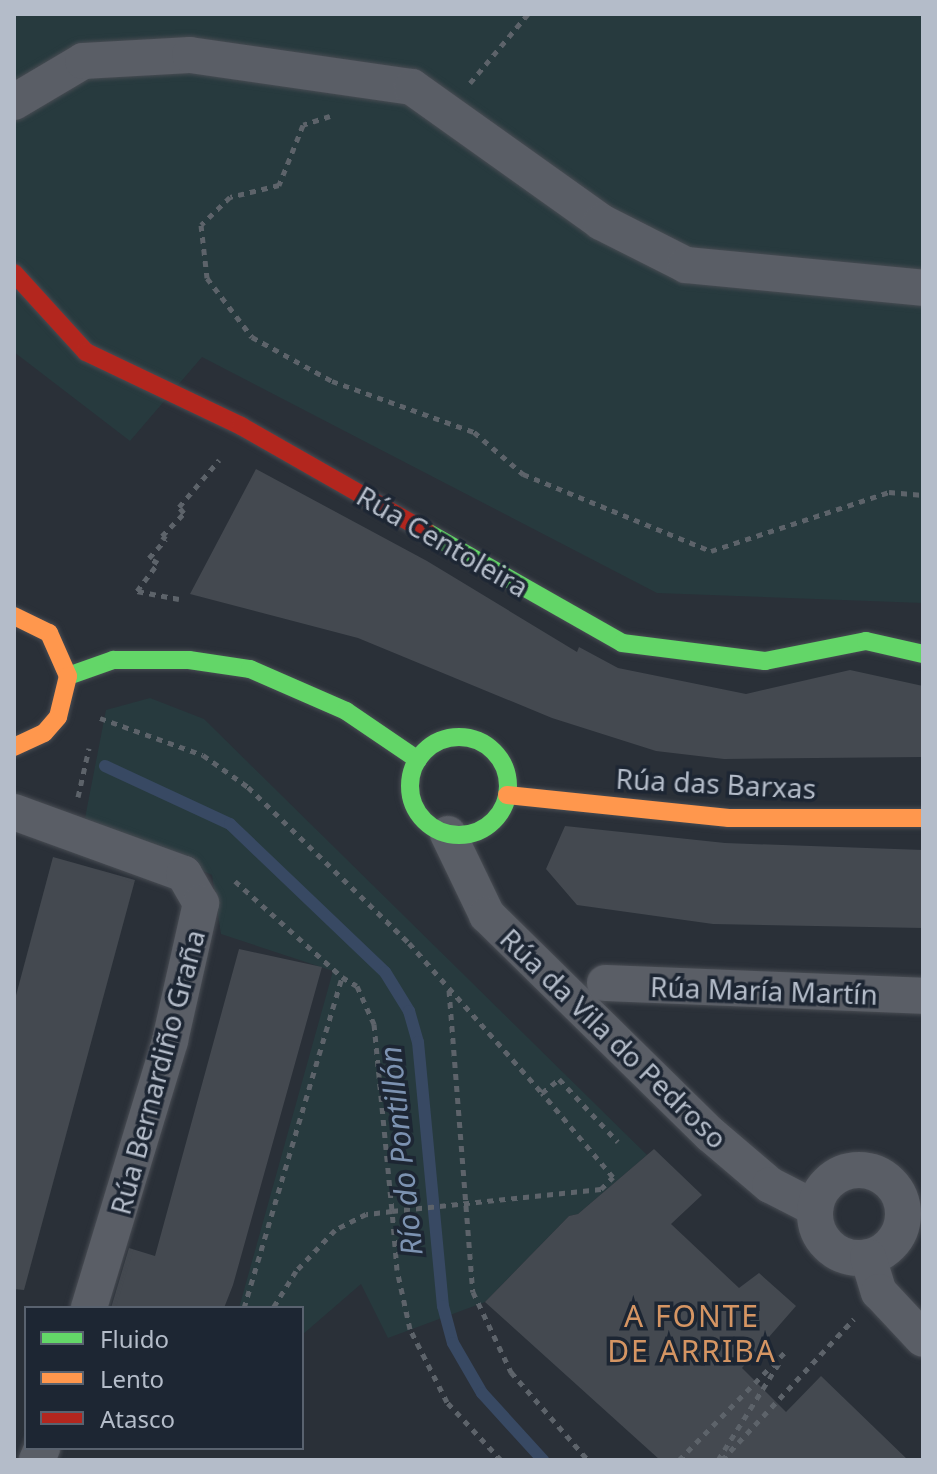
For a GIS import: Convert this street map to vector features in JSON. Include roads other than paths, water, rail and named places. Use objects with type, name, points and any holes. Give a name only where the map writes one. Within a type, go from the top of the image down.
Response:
[{"type":"street","points":[[14,102],[83,61],[190,55],[412,87],[601,222],[686,265],[923,288]]},
{"type":"street","name":"Rúa Centoleira","points":[[14,273],[86,352],[241,426],[622,643],[765,661],[866,641],[923,654]]},
{"type":"street","points":[[14,616],[49,633],[62,653],[68,676],[58,717],[44,733],[14,747]]},
{"type":"street","points":[[68,676],[113,660],[189,660],[250,669],[346,711],[418,760]]},
{"type":"street","points":[[470,738],[496,753],[504,766],[507,795],[492,822],[464,835],[448,834],[434,829],[414,805],[411,774],[418,760],[441,741],[470,738]]},
{"type":"street","name":"Rúa das Barxas","points":[[507,795],[729,818],[923,818]]},
{"type":"street","name":"Rúa Bernardiño Graña","points":[[14,812],[184,874],[201,903],[170,1041],[90,1306]]},
{"type":"street","name":"Rúa da Vila do Pedroso","points":[[448,834],[487,915],[710,1134],[770,1185],[815,1208]]},
{"type":"street","name":"Rúa María Martín","points":[[605,983],[923,996]]},
{"type":"street","points":[[853,1170],[881,1175],[911,1186],[894,1241],[868,1257],[854,1257],[829,1246],[820,1235],[815,1208],[828,1182],[853,1170]]},
{"type":"street","points":[[868,1257],[879,1292],[923,1339]]},
{"type":"waterway","name":"Río do Pontillón","points":[[105,766],[230,824],[385,972],[409,1011],[418,1042],[443,1306],[453,1343],[482,1393],[543,1460]]},
{"type":"district","name":"A FONTE DE ARRIBA","points":[[692,1333]]}]
